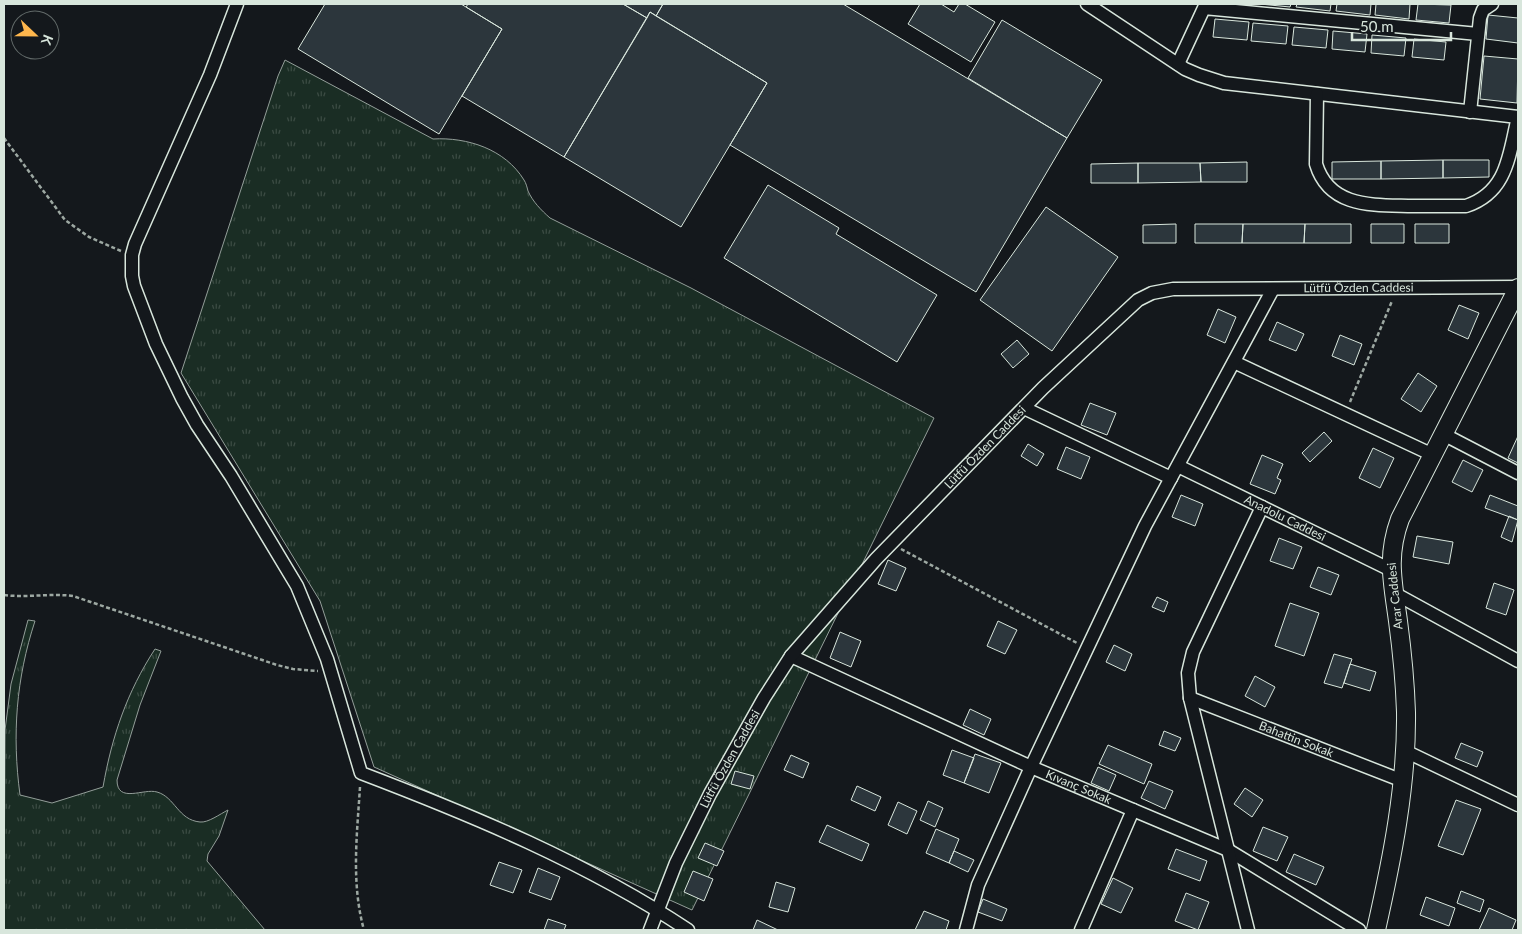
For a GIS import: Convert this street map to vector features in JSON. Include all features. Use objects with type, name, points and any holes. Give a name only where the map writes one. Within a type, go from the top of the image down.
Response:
[{"type":"street","points":[[238,4],[210,75],[135,244],[132,255],[132,276],[134,286],[168,371],[197,425],[231,476],[297,586],[330,670],[361,773],[514,836],[610,884],[688,930]]},
{"type":"street","points":[[1087,4],[1178,64],[1199,76],[1224,83],[1518,117],[1505,171],[1495,188],[1481,200],[1466,206],[1367,205],[1338,194],[1325,183],[1316,164],[1317,94]]},
{"type":"street","points":[[1470,112],[1481,14],[1486,7],[1492,4]]},
{"type":"street","points":[[1178,64],[1204,8],[1478,34]]},
{"type":"street","name":"Lütfü Özden Caddesi","points":[[650,930],[676,863],[710,794],[764,698],[791,656],[891,544],[1024,408],[1132,305],[1145,296],[1162,290],[1173,289],[1518,288]]},
{"type":"street","name":"Arar Caddesi","points":[[1375,930],[1392,850],[1403,781],[1405,751],[1405,684],[1391,570],[1392,544],[1398,525],[1518,288]]},
{"type":"street","points":[[966,930],[978,885],[1031,767],[1145,526],[1273,289]]},
{"type":"street","points":[[1234,362],[1433,455]]},
{"type":"street","points":[[1024,408],[1171,478]]},
{"type":"street","points":[[1443,434],[1518,473]]},
{"type":"street","name":"Anadolu Caddesi","points":[[1178,466],[1391,570]]},
{"type":"street","points":[[1248,930],[1190,698],[1188,673],[1192,652],[1262,507]]},
{"type":"street","points":[[1394,593],[1518,661]]},
{"type":"street","name":"Kıvanç Sokak","points":[[791,656],[1031,767],[1228,850],[1375,930]]},
{"type":"street","name":"Bahattin Sokak","points":[[1190,698],[1403,781]]},
{"type":"street","points":[[1405,751],[1518,805]]},
{"type":"street","points":[[1081,930],[1134,810]]},
{"type":"path","points":[[4,138],[65,220],[89,237],[132,255]]},
{"type":"path","points":[[1345,414],[1398,288]]},
{"type":"path","points":[[891,544],[1087,649]]},
{"type":"path","points":[[4,595],[59,594],[73,596],[277,665],[310,671],[330,670]]},
{"type":"path","points":[[361,773],[355,877],[364,930]]},
{"type":"green space","points":[[285,60],[433,139],[459,140],[484,147],[496,153],[516,169],[525,181],[532,199],[550,218],[691,288],[934,418],[692,910],[374,767],[320,601],[181,373],[278,76]]},
{"type":"green space","points":[[28,620],[35,621],[24,664],[17,707],[16,751],[20,795],[52,803],[103,787],[116,732],[129,698],[155,649],[161,651],[140,705],[117,780],[118,787],[121,791],[132,794],[157,792],[168,799],[181,813],[200,822],[210,820],[228,810],[219,836],[208,854],[207,861],[265,930],[4,930],[5,730],[11,684]]},
{"type":"building","points":[[325,4],[461,4],[502,29],[439,134],[298,49]]},
{"type":"building","points":[[468,4],[623,4],[647,18],[564,157],[462,96],[502,29],[466,7]]},
{"type":"building","points":[[623,4],[663,4],[656,16],[650,12],[647,18]]},
{"type":"building","points":[[663,4],[843,4],[1067,138],[976,292],[730,145],[767,83],[656,16]]},
{"type":"building","points":[[920,4],[941,4],[954,12],[959,4],[965,4],[995,22],[971,62],[908,24]]},
{"type":"building","points":[[1260,4],[1291,4],[1290,7]]},
{"type":"building","points":[[1297,4],[1331,4],[1330,11],[1296,7]]},
{"type":"building","points":[[1337,4],[1371,4],[1370,15],[1336,11]]},
{"type":"building","points":[[1376,4],[1410,4],[1409,19],[1375,15]]},
{"type":"building","points":[[1418,4],[1451,5],[1449,23],[1416,20]]},
{"type":"building","points":[[650,12],[767,83],[681,227],[564,157]]},
{"type":"building","points":[[1488,15],[1518,18],[1518,43],[1486,39]]},
{"type":"building","points":[[1215,19],[1249,22],[1247,40],[1213,37]]},
{"type":"building","points":[[1002,20],[1102,80],[1067,138],[968,78]]},
{"type":"building","points":[[1253,23],[1288,26],[1286,44],[1251,41]]},
{"type":"building","points":[[1294,27],[1328,30],[1326,48],[1292,45]]},
{"type":"building","points":[[1333,31],[1367,34],[1365,52],[1332,49]]},
{"type":"building","points":[[1372,35],[1406,38],[1404,56],[1371,53]]},
{"type":"building","points":[[1414,39],[1446,42],[1444,60],[1412,57]]},
{"type":"building","points":[[1484,56],[1518,59],[1517,103],[1480,99]]},
{"type":"building","points":[[1443,160],[1443,178],[1381,179],[1381,161]]},
{"type":"building","points":[[1443,160],[1489,160],[1489,177],[1443,178]]},
{"type":"building","points":[[1381,161],[1381,179],[1332,179],[1332,162]]},
{"type":"building","points":[[1247,162],[1247,182],[1201,182],[1200,163]]},
{"type":"building","points":[[1138,163],[1200,163],[1201,182],[1138,183]]},
{"type":"building","points":[[1138,163],[1138,183],[1091,183],[1091,164]]},
{"type":"building","points":[[768,185],[839,228],[836,234],[937,295],[897,362],[724,258]]},
{"type":"building","points":[[1046,207],[1118,257],[1052,351],[980,300]]},
{"type":"building","points":[[1176,224],[1176,243],[1143,243],[1143,225]]},
{"type":"building","points":[[1195,224],[1243,224],[1242,243],[1195,243]]},
{"type":"building","points":[[1243,224],[1305,224],[1304,243],[1242,243]]},
{"type":"building","points":[[1305,224],[1351,224],[1351,243],[1304,243]]},
{"type":"building","points":[[1371,224],[1404,224],[1404,243],[1371,243]]},
{"type":"building","points":[[1415,224],[1449,224],[1449,243],[1415,243]]},
{"type":"building","points":[[1459,305],[1479,313],[1468,339],[1448,330]]},
{"type":"building","points":[[1218,309],[1236,317],[1225,343],[1207,335]]},
{"type":"building","points":[[1277,322],[1304,334],[1296,351],[1269,340]]},
{"type":"building","points":[[1340,335],[1362,344],[1354,365],[1332,356]]},
{"type":"building","points":[[1017,340],[1029,354],[1013,368],[1001,354]]},
{"type":"building","points":[[1418,373],[1437,386],[1421,412],[1401,399]]},
{"type":"building","points":[[1090,403],[1116,413],[1107,435],[1081,425]]},
{"type":"building","points":[[1324,432],[1332,441],[1310,462],[1302,453]]},
{"type":"building","points":[[1518,436],[1518,463],[1508,458]]},
{"type":"building","points":[[1028,444],[1044,454],[1037,466],[1021,456]]},
{"type":"building","points":[[1066,447],[1090,457],[1081,479],[1057,469]]},
{"type":"building","points":[[1373,448],[1394,458],[1380,488],[1359,478]]},
{"type":"building","points":[[1262,455],[1283,464],[1277,478],[1281,480],[1275,494],[1250,484]]},
{"type":"building","points":[[1463,460],[1483,470],[1472,492],[1452,482]]},
{"type":"building","points":[[1181,495],[1203,504],[1195,526],[1172,517]]},
{"type":"building","points":[[1490,495],[1518,506],[1518,520],[1485,508]]},
{"type":"building","points":[[1509,516],[1518,520],[1512,542],[1501,537]]},
{"type":"building","points":[[1417,536],[1453,542],[1449,564],[1413,557]]},
{"type":"building","points":[[1279,538],[1302,547],[1293,569],[1270,561]]},
{"type":"building","points":[[888,560],[906,568],[896,591],[878,584]]},
{"type":"building","points":[[1318,567],[1339,575],[1331,595],[1310,587]]},
{"type":"building","points":[[1494,583],[1514,590],[1506,615],[1486,608]]},
{"type":"building","points":[[1157,597],[1168,602],[1164,612],[1152,607]]},
{"type":"building","points":[[1290,603],[1319,613],[1304,656],[1275,646]]},
{"type":"building","points":[[998,621],[1017,630],[1005,654],[987,646]]},
{"type":"building","points":[[840,632],[861,641],[851,667],[830,658]]},
{"type":"building","points":[[1114,645],[1132,654],[1125,671],[1106,662]]},
{"type":"building","points":[[1334,654],[1352,659],[1342,688],[1324,683]]},
{"type":"building","points":[[1350,664],[1376,672],[1370,691],[1344,683]]},
{"type":"building","points":[[1255,676],[1275,687],[1265,707],[1245,696]]},
{"type":"building","points":[[970,709],[991,719],[984,735],[963,725]]},
{"type":"building","points":[[1164,731],[1181,738],[1175,751],[1159,745]]},
{"type":"building","points":[[1461,743],[1483,752],[1477,767],[1455,758]]},
{"type":"building","points":[[1108,745],[1152,764],[1144,784],[1099,764]]},
{"type":"building","points":[[952,750],[974,758],[964,783],[943,775]]},
{"type":"building","points":[[975,754],[1001,763],[989,793],[964,783]]},
{"type":"building","points":[[791,755],[809,763],[803,778],[784,770]]},
{"type":"building","points":[[1098,767],[1116,775],[1109,791],[1091,783]]},
{"type":"building","points":[[735,771],[754,776],[750,789],[731,784]]},
{"type":"building","points":[[1149,781],[1173,791],[1165,809],[1141,798]]},
{"type":"building","points":[[857,786],[881,797],[875,811],[851,800]]},
{"type":"building","points":[[1245,788],[1263,800],[1252,817],[1234,804]]},
{"type":"building","points":[[1456,800],[1481,809],[1463,855],[1438,846]]},
{"type":"building","points":[[928,801],[943,808],[935,827],[920,820]]},
{"type":"building","points":[[898,802],[917,811],[907,834],[888,825]]},
{"type":"building","points":[[827,825],[869,844],[862,861],[819,842]]},
{"type":"building","points":[[1263,827],[1288,837],[1277,861],[1253,851]]},
{"type":"building","points":[[936,829],[959,839],[949,863],[926,853]]},
{"type":"building","points":[[705,843],[724,851],[717,866],[698,858]]},
{"type":"building","points":[[1176,849],[1207,861],[1200,881],[1168,869]]},
{"type":"building","points":[[954,851],[974,860],[968,872],[949,863]]},
{"type":"building","points":[[1294,854],[1324,867],[1316,885],[1286,872]]},
{"type":"building","points":[[499,862],[522,870],[513,893],[490,885]]},
{"type":"building","points":[[538,868],[560,877],[551,900],[529,892]]},
{"type":"building","points":[[693,871],[713,879],[704,901],[684,892]]},
{"type":"building","points":[[1113,878],[1133,888],[1121,913],[1101,904]]},
{"type":"building","points":[[776,882],[795,888],[788,912],[769,907]]},
{"type":"building","points":[[1461,891],[1484,900],[1480,912],[1457,903]]},
{"type":"building","points":[[1186,893],[1209,902],[1198,930],[1175,921]]},
{"type":"building","points":[[1426,897],[1455,908],[1449,926],[1420,915]]},
{"type":"building","points":[[983,899],[1007,909],[1002,921],[978,912]]},
{"type":"building","points":[[1489,908],[1516,920],[1512,930],[1479,930]]},
{"type":"building","points":[[924,911],[949,921],[946,930],[915,930]]},
{"type":"building","points":[[548,919],[566,925],[564,930],[544,930]]},
{"type":"building","points":[[757,920],[778,930],[753,930]]}]
